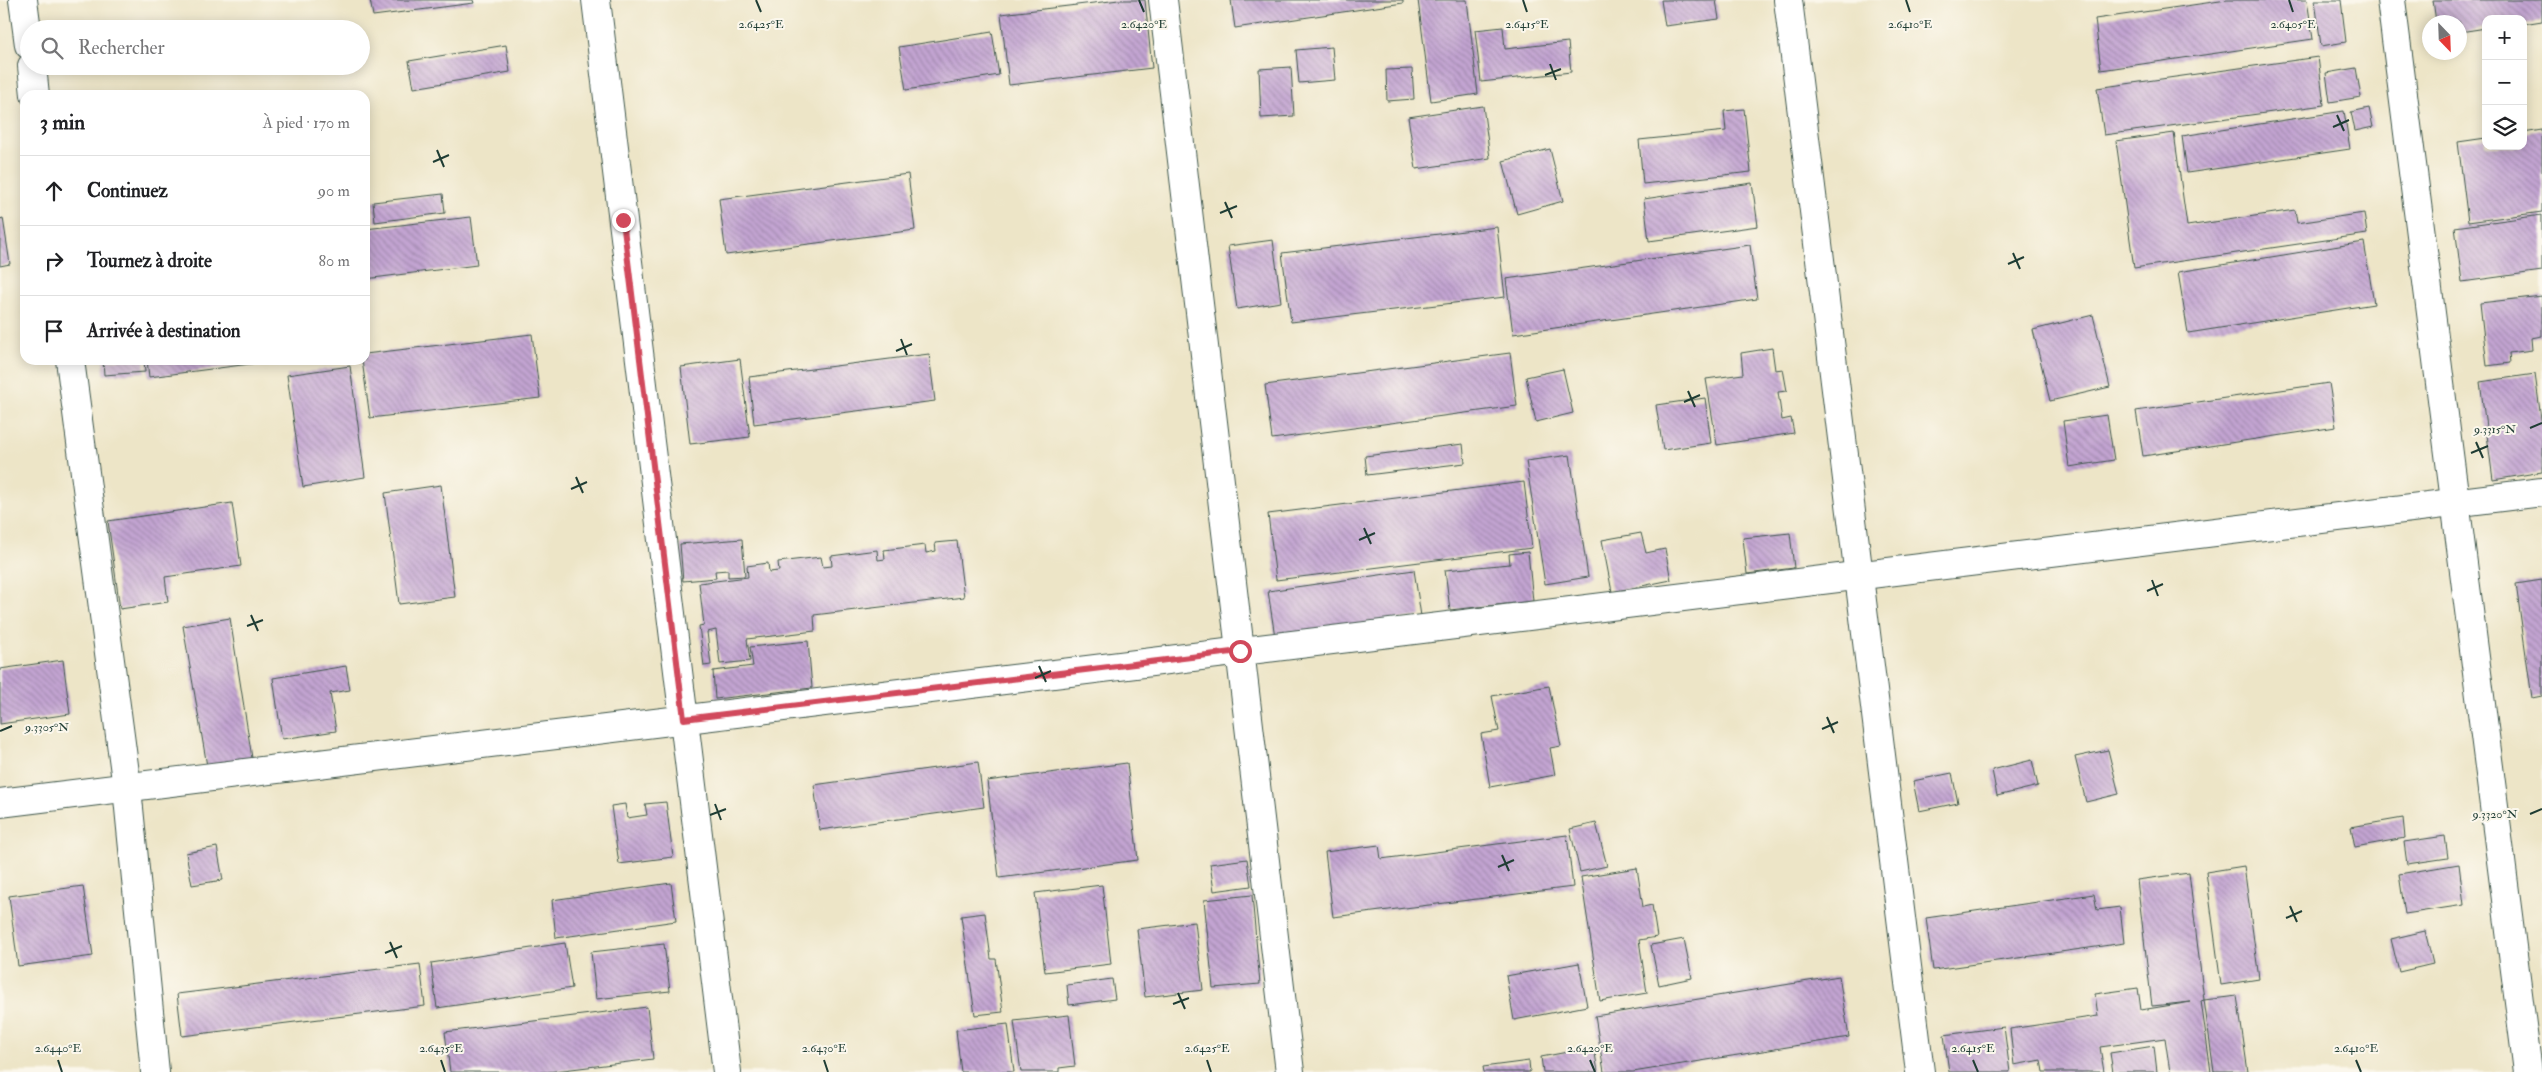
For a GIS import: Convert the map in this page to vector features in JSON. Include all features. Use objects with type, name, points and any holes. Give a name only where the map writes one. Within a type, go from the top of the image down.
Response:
[{"type":"street","points":[[23,0],[26,20]]},
{"type":"street","points":[[596,0],[727,1072]]},
{"type":"street","points":[[1163,0],[1290,1072]]},
{"type":"street","points":[[1788,0],[1920,1072]]},
{"type":"street","points":[[2391,0],[2457,503],[2528,1072]]},
{"type":"street","points":[[33,75],[34,90]]},
{"type":"street","points":[[71,365],[127,788],[155,1072]]},
{"type":"street","points":[[0,803],[2542,492]]},
{"type":"building","points":[[370,0],[473,0],[474,3],[373,16]]},
{"type":"building","points":[[1119,0],[1145,0],[1152,68],[1009,85],[1001,14]]},
{"type":"building","points":[[1231,0],[1403,0],[1403,3],[1235,28]]},
{"type":"building","points":[[1418,0],[1467,0],[1478,94],[1431,101]]},
{"type":"building","points":[[1661,0],[1716,0],[1719,19],[1665,26]]},
{"type":"building","points":[[2227,0],[2307,0],[2313,39],[2101,70],[2095,19]]},
{"type":"building","points":[[2315,0],[2341,0],[2346,42],[2321,46]]},
{"type":"building","points":[[2433,0],[2542,0],[2542,21],[2527,23],[2527,15],[2482,15],[2482,29],[2467,31],[2467,15],[2435,15]]},
{"type":"building","points":[[1503,27],[1505,49],[1568,42],[1571,72],[1481,82],[1475,30]]},
{"type":"building","points":[[992,32],[999,75],[906,90],[899,47]]},
{"type":"building","points":[[506,45],[510,72],[414,88],[409,61]]},
{"type":"building","points":[[1332,47],[1335,80],[1299,83],[1296,50]]},
{"type":"building","points":[[2318,57],[2324,105],[2104,135],[2097,88]]},
{"type":"building","points":[[1291,67],[1294,116],[1261,118],[1259,69]]},
{"type":"building","points":[[2356,68],[2361,97],[2330,102],[2326,73]]},
{"type":"building","points":[[1412,69],[1414,99],[1387,101],[1386,70]]},
{"type":"building","points":[[1483,106],[1490,158],[1416,169],[1408,117]]},
{"type":"building","points":[[2369,108],[2373,127],[2355,131],[2351,112]]},
{"type":"building","points":[[1744,109],[1751,172],[1643,184],[1639,140],[1726,131],[1724,111]]},
{"type":"building","points":[[2344,111],[2350,149],[2187,173],[2182,136]]},
{"type":"building","points":[[2542,130],[2542,212],[2468,222],[2458,142],[2482,139],[2482,150],[2527,150],[2527,132]]},
{"type":"building","points":[[2174,133],[2187,226],[2295,210],[2297,223],[2364,213],[2367,234],[2134,268],[2116,141]]},
{"type":"building","points":[[1550,149],[1563,201],[1517,214],[1503,161]]},
{"type":"building","points":[[908,174],[915,230],[726,255],[719,199]]},
{"type":"building","points":[[1752,183],[1758,226],[1649,241],[1644,199]]},
{"type":"building","points":[[443,194],[445,213],[375,222],[373,202]]},
{"type":"building","points":[[2542,215],[2542,271],[2462,282],[2455,227]]},
{"type":"building","points":[[471,217],[477,265],[370,278],[370,228]]},
{"type":"building","points":[[3,218],[10,264],[0,266],[0,219]]},
{"type":"building","points":[[1497,227],[1505,297],[1291,322],[1282,253]]},
{"type":"building","points":[[1273,240],[1281,302],[1237,309],[1228,246]]},
{"type":"building","points":[[2364,242],[2374,304],[2188,333],[2178,272]]},
{"type":"building","points":[[1750,245],[1757,299],[1513,334],[1506,279]]},
{"type":"building","points":[[2542,296],[2542,336],[2531,338],[2532,350],[2509,353],[2510,363],[2487,366],[2480,303]]},
{"type":"building","points":[[2093,315],[2110,387],[2050,401],[2033,330]]},
{"type":"building","points":[[532,334],[540,398],[370,418],[363,365],[370,365],[370,353]]},
{"type":"building","points":[[1772,348],[1775,370],[1783,369],[1787,391],[1778,392],[1782,420],[1791,418],[1794,433],[1717,445],[1706,379],[1743,374],[1741,353]]},
{"type":"building","points":[[1510,353],[1517,406],[1272,439],[1265,385]]},
{"type":"building","points":[[929,354],[935,401],[754,424],[749,377]]},
{"type":"building","points":[[740,359],[750,437],[690,444],[681,367]]},
{"type":"building","points":[[103,365],[144,365],[145,372],[104,375]]},
{"type":"building","points":[[148,365],[242,365],[149,377]]},
{"type":"building","points":[[350,366],[365,477],[303,487],[287,375]]},
{"type":"building","points":[[1563,369],[1573,413],[1536,422],[1526,377]]},
{"type":"building","points":[[2535,374],[2542,426],[2542,472],[2493,480],[2480,382]]},
{"type":"building","points":[[2329,383],[2336,427],[2143,456],[2136,411]]},
{"type":"building","points":[[1705,398],[1711,443],[1663,450],[1656,405]]},
{"type":"building","points":[[2107,415],[2114,460],[2069,467],[2063,421]]},
{"type":"building","points":[[1463,444],[1465,463],[1367,475],[1365,456]]},
{"type":"building","points":[[1570,455],[1588,577],[1545,584],[1526,461]]},
{"type":"building","points":[[1524,482],[1532,548],[1276,580],[1268,514]]},
{"type":"building","points":[[441,485],[455,597],[399,604],[385,493]]},
{"type":"building","points":[[232,503],[241,566],[165,577],[168,602],[120,609],[108,521]]},
{"type":"building","points":[[1641,533],[1646,553],[1665,549],[1671,580],[1612,592],[1602,540]]},
{"type":"building","points":[[1790,533],[1794,568],[1747,574],[1743,538]]},
{"type":"building","points":[[742,539],[745,576],[728,577],[728,570],[715,571],[716,578],[683,581],[680,544]]},
{"type":"building","points":[[957,541],[964,597],[814,615],[815,631],[747,639],[750,661],[720,664],[716,630],[707,632],[711,665],[704,666],[699,626],[704,625],[699,583],[748,577],[747,566],[768,563],[769,572],[779,571],[778,562],[821,557],[823,567],[832,566],[831,556],[877,550],[878,560],[885,559],[884,550],[925,545],[926,553],[936,551],[935,543]]},
{"type":"building","points":[[1528,552],[1533,601],[1450,610],[1445,570],[1510,564],[1509,554]]},
{"type":"building","points":[[1414,570],[1421,616],[1275,637],[1268,591]]},
{"type":"building","points":[[2542,580],[2542,696],[2532,698],[2516,584]]},
{"type":"building","points":[[230,618],[252,758],[207,766],[183,626]]},
{"type":"building","points":[[808,641],[812,688],[715,699],[713,671],[753,666],[750,647]]},
{"type":"building","points":[[63,660],[70,714],[0,724],[0,669]]},
{"type":"building","points":[[346,666],[350,690],[330,693],[336,731],[282,739],[273,678]]},
{"type":"building","points":[[1549,686],[1561,746],[1550,748],[1555,775],[1490,787],[1481,734],[1499,731],[1492,696]]},
{"type":"building","points":[[2108,750],[2119,794],[2086,802],[2075,757]]},
{"type":"building","points":[[2032,760],[2038,786],[1997,796],[1992,770]]},
{"type":"building","points":[[978,762],[984,807],[820,830],[814,785]]},
{"type":"building","points":[[1127,763],[1138,860],[999,878],[987,781]]},
{"type":"building","points":[[1952,773],[1958,803],[1919,811],[1913,781]]},
{"type":"building","points":[[666,802],[673,857],[619,864],[611,806],[625,804],[627,818],[647,815],[645,804]]},
{"type":"building","points":[[2403,818],[2405,838],[2355,847],[2351,827]]},
{"type":"building","points":[[1596,823],[1607,866],[1580,872],[1570,829]]},
{"type":"building","points":[[1567,835],[1573,887],[1333,917],[1325,852],[1379,845],[1381,859]]},
{"type":"building","points":[[2445,836],[2448,858],[2407,864],[2404,842]]},
{"type":"building","points":[[217,847],[223,880],[192,885],[186,853]]},
{"type":"building","points":[[1247,859],[1251,886],[1214,891],[1210,864]]},
{"type":"building","points":[[2459,864],[2464,905],[2405,914],[2399,874]]},
{"type":"building","points":[[2244,866],[2259,979],[2221,985],[2206,872]]},
{"type":"building","points":[[1637,868],[1643,907],[1652,905],[1657,937],[1639,940],[1647,993],[1600,1001],[1581,877]]},
{"type":"building","points":[[2189,873],[2204,1000],[2201,1001],[2211,1072],[2170,1072],[2165,1038],[2100,1047],[2104,1072],[2043,1072],[2041,1060],[2014,1065],[2010,1029],[2098,1016],[2095,994],[2138,988],[2141,1010],[2191,1002],[2152,1006],[2137,880]]},
{"type":"building","points":[[671,883],[676,921],[556,938],[552,900]]},
{"type":"building","points":[[1102,885],[1111,964],[1045,972],[1035,893]]},
{"type":"building","points":[[83,886],[93,956],[18,966],[9,896]]},
{"type":"building","points":[[2094,894],[2097,910],[2120,907],[2124,943],[1933,970],[1926,918]]},
{"type":"building","points":[[1252,895],[1260,984],[1213,988],[1204,900]]},
{"type":"building","points":[[985,913],[991,959],[996,959],[1003,1012],[975,1015],[961,916]]},
{"type":"building","points":[[1195,922],[1203,990],[1145,997],[1137,929]]},
{"type":"building","points":[[2425,931],[2433,964],[2399,972],[2391,939]]},
{"type":"building","points":[[1684,939],[1692,978],[1659,985],[1651,945]]},
{"type":"building","points":[[565,943],[572,988],[437,1008],[431,963]]},
{"type":"building","points":[[664,944],[670,991],[596,999],[591,952]]},
{"type":"building","points":[[1579,963],[1587,1006],[1514,1020],[1506,976]]},
{"type":"building","points":[[420,964],[425,1006],[182,1036],[177,994]]},
{"type":"building","points":[[1839,976],[1849,1037],[1633,1072],[1604,1072],[1595,1016]]},
{"type":"building","points":[[1112,979],[1115,999],[1069,1005],[1067,985]]},
{"type":"building","points":[[2237,996],[2248,1072],[2214,1072],[2204,1000]]},
{"type":"building","points":[[647,1007],[653,1059],[547,1072],[450,1072],[445,1032]]},
{"type":"building","points":[[1069,1015],[1075,1066],[1059,1068],[1059,1072],[1021,1072],[1014,1021]]},
{"type":"building","points":[[1008,1024],[1014,1072],[961,1072],[956,1030]]},
{"type":"building","points":[[2004,1027],[2010,1072],[1949,1072],[1944,1035]]},
{"type":"building","points":[[2154,1046],[2157,1072],[2113,1072],[2110,1053]]},
{"type":"building","points":[[1594,1047],[1598,1072],[1543,1072],[1541,1057]]},
{"type":"building","points":[[1529,1061],[1530,1072],[1484,1072],[1483,1067]]},
{"type":"route","points":[[623,220],[684,719],[1240,651]]}]
